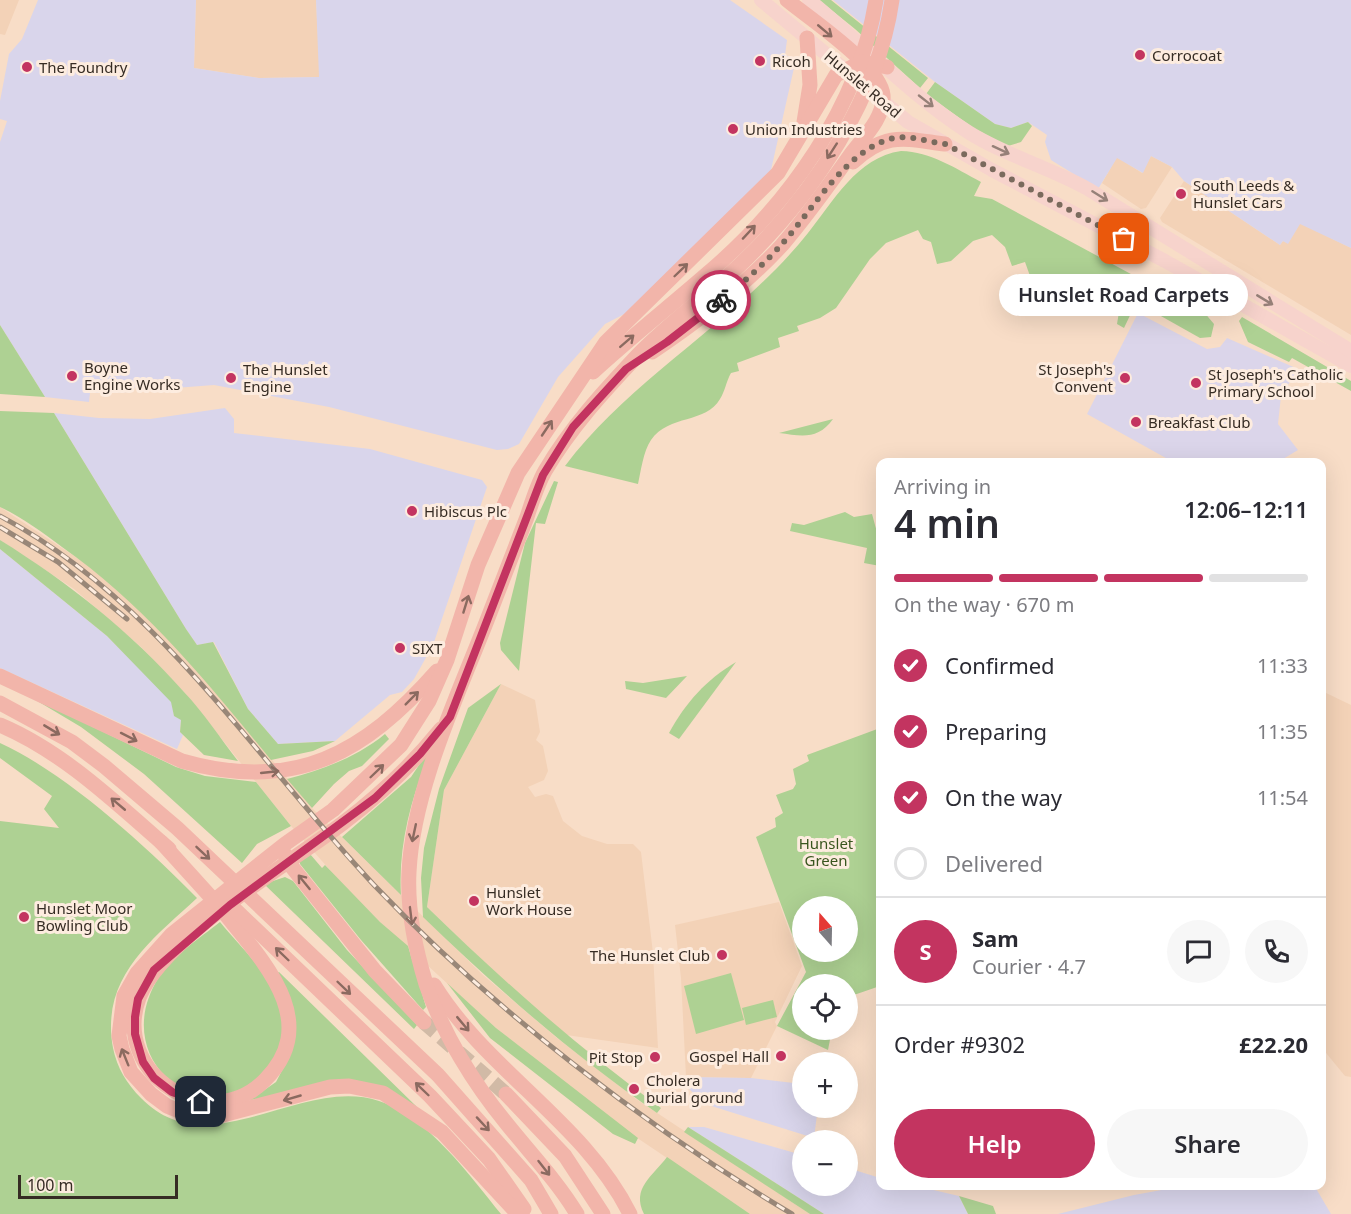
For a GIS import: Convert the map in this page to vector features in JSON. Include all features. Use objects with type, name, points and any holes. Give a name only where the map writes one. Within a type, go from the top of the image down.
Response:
[{"type":"highway","points":[[626,369],[667,342],[726,296],[781,246],[837,176],[875,122],[882,102],[880,84],[862,62],[787,0]]},
{"type":"highway","points":[[577,1214],[541,1163],[505,1122],[456,1051],[427,985],[412,929],[409,873],[416,825],[450,717],[543,475],[573,427],[713,279],[795,180],[829,132],[857,74],[876,0]]},
{"type":"highway","points":[[569,395],[646,325],[767,238],[809,185],[841,137],[868,84],[892,0]]},
{"type":"highway","points":[[803,130],[810,85],[807,38]]},
{"type":"highway","points":[[519,1214],[442,1132],[414,1111],[382,1093],[349,1086],[330,1088],[219,1116],[189,1115],[167,1106],[151,1094],[131,1072],[122,1049],[119,1036],[124,996],[152,954],[257,875],[290,841],[333,810],[401,745],[429,701],[447,660],[478,564],[518,473],[606,342],[778,173],[831,81],[844,69],[862,62],[887,67]]},
{"type":"highway","points":[[837,176],[864,152],[893,138],[912,138],[945,144]]},
{"type":"highway","points":[[0,676],[161,753],[206,768],[228,772],[271,772],[312,764],[352,747],[378,730],[447,660]]},
{"type":"highway","points":[[0,704],[72,742],[177,828],[438,1075],[531,1180],[551,1214]]},
{"type":"highway","points":[[257,875],[288,862],[342,824],[406,770],[450,717]]},
{"type":"highway","points":[[0,725],[69,766],[116,801],[275,947],[430,1096],[489,1159],[527,1214]]},
{"type":"highway","points":[[290,841],[288,862],[375,971],[424,1022]]},
{"type":"highway","points":[[161,842],[257,952],[280,989],[287,1008],[288,1040],[273,1072],[260,1085],[227,1101],[201,1102],[172,1092],[154,1078],[143,1062],[135,1034],[138,999],[145,984],[154,970],[194,924]]},
{"type":"highway","points":[[420,957],[436,987],[463,1025],[601,1168],[630,1214]]},
{"type":"highway","points":[[506,1094],[565,1156],[603,1214]]},
{"type":"main road","name":"Hunslet Road","points":[[760,0],[882,102],[945,144],[1165,261],[1351,366]]},
{"type":"main road","name":"Hunslet Road","points":[[809,0],[967,131],[1007,153],[1049,168],[1088,189],[1351,351]]},
{"type":"shaded area","points":[[0,0],[19,0],[5,35],[0,34]]},
{"type":"shaded area","points":[[38,0],[196,0],[194,68],[259,78],[319,77],[316,0],[730,0],[787,40],[785,55],[796,59],[771,170],[634,309],[605,324],[558,377],[519,444],[508,449],[497,450],[329,407],[214,385],[175,388],[165,379],[139,381],[132,392],[90,393],[89,402],[45,397],[0,325],[0,142],[7,121],[0,119],[0,101],[9,54],[22,39]]},
{"type":"shaded area","points":[[196,0],[316,0],[320,77],[259,78],[194,68]]},
{"type":"shaded area","points":[[833,0],[1351,0],[1351,248],[1300,224],[1288,244],[1283,241],[1280,245],[1184,181],[1172,167],[1151,156],[1143,173],[1117,158],[1098,189],[1051,160],[1045,142],[1047,135],[1028,122],[1011,128],[995,124],[935,82]]},
{"type":"shaded area","points":[[1151,156],[1172,167],[1146,208],[1141,209],[1102,183],[1117,157],[1142,173]]},
{"type":"shaded area","points":[[1184,181],[1280,245],[1283,241],[1288,243],[1300,223],[1351,248],[1351,335],[1162,222],[1160,218]]},
{"type":"shaded area","name":"St Joseph's Catholic Primary School","points":[[1138,313],[1207,349],[1220,347],[1227,338],[1298,369],[1281,396],[1278,424],[1298,450],[1285,458],[1166,458],[1087,414]]},
{"type":"shaded area","points":[[225,408],[234,419],[234,433],[370,449],[482,480],[487,487],[433,645],[414,679],[402,692],[390,695],[335,741],[278,744],[248,709],[214,642],[197,645],[54,413],[99,418],[150,419]]},
{"type":"shaded area","points":[[0,507],[94,569],[153,622],[191,662],[312,808],[483,975],[557,1038],[636,1099],[810,1214],[750,1214],[624,1129],[496,1028],[380,922],[337,878],[291,826],[185,693],[141,647],[74,589],[0,540]]},
{"type":"shaded area","points":[[0,549],[107,636],[172,702],[174,716],[181,719],[180,732],[183,735],[177,749],[0,668]]},
{"type":"shaded area","points":[[501,684],[535,700],[540,732],[536,740],[543,746],[548,771],[544,780],[528,787],[535,797],[546,794],[553,796],[563,821],[582,836],[607,844],[633,844],[641,852],[653,953],[658,1048],[566,1035],[508,985],[427,907],[444,790]]},
{"type":"shaded area","points":[[1326,693],[1351,705],[1351,1077],[1345,1076],[1326,1053]]},
{"type":"shaded area","points":[[779,902],[792,938],[792,962],[801,962],[802,966],[798,974],[792,974],[792,987],[775,1022],[777,1026],[751,1078],[686,1077],[681,978],[675,925]]},
{"type":"shaded area","points":[[686,1077],[751,1078],[792,1083],[792,1118],[817,1118],[815,1130],[792,1131],[705,1104],[688,1088]]},
{"type":"shaded area","points":[[688,1127],[704,1127],[792,1152],[792,1194]]},
{"type":"shaded area","points":[[858,1171],[876,1177],[876,1190],[933,1190],[959,1196],[968,1214],[824,1214],[796,1196],[858,1196]]},
{"type":"shaded area","points":[[1162,1190],[1317,1190],[1331,1214],[1058,1214]]},
{"type":"green space","points":[[819,0],[831,0],[928,78],[920,88]]},
{"type":"green space","points":[[935,82],[995,124],[1011,128],[1028,122],[1032,126],[1021,142],[1008,146],[975,129],[926,94]]},
{"type":"green space","points":[[901,151],[922,154],[962,171],[981,182],[974,196],[992,199],[1142,280],[1144,286],[1124,328],[1117,324],[1119,312],[1113,308],[1114,297],[1111,288],[1102,304],[1066,289],[1062,278],[1034,287],[1025,262],[1012,266],[1005,247],[992,235],[973,241],[951,261],[937,264],[931,242],[923,239],[918,230],[886,243],[870,259],[836,308],[820,318],[797,326],[799,331],[778,338],[780,347],[737,363],[739,371],[731,373],[722,396],[714,407],[697,416],[667,426],[659,432],[651,440],[646,450],[638,484],[565,466],[622,404],[750,294],[780,265],[859,171],[885,155]]},
{"type":"green space","points":[[1166,276],[1176,279],[1214,324],[1211,337],[1200,338],[1152,311],[1150,303]]},
{"type":"green space","points":[[1242,317],[1351,381],[1351,391],[1292,358],[1289,362],[1248,342],[1239,321]]},
{"type":"green space","points":[[0,325],[45,397],[0,394]]},
{"type":"green space","points":[[0,411],[54,413],[186,629],[197,645],[213,642],[248,709],[278,744],[335,741],[313,751],[271,760],[199,674],[148,619],[92,570],[24,520],[0,507]]},
{"type":"green space","points":[[833,419],[821,430],[809,435],[779,433]]},
{"type":"green space","points":[[554,481],[558,482],[545,524],[536,523],[519,671],[501,650],[500,643],[525,543]]},
{"type":"green space","points":[[845,512],[854,517],[872,514],[876,529],[876,565],[864,563],[867,548],[790,531],[792,523],[804,525]]},
{"type":"green space","points":[[0,540],[50,573],[120,628],[191,700],[238,761],[204,755],[180,732],[181,720],[174,716],[171,702],[107,636],[0,549]]},
{"type":"green space","points":[[736,662],[679,739],[669,733],[682,711],[698,693],[715,676]]},
{"type":"green space","points":[[687,676],[666,698],[626,689],[625,681],[643,683]]},
{"type":"green space","points":[[501,684],[444,790],[427,907],[540,1012],[661,1108],[657,1113],[595,1068],[536,1020],[423,917],[421,878],[424,848],[439,789],[468,708]]},
{"type":"green space","points":[[29,696],[176,767],[205,776],[256,782],[291,826],[257,844],[242,863],[144,774],[81,727]]},
{"type":"green space","name":"Hunslet Green","points":[[876,729],[876,987],[858,994],[858,974],[805,974],[802,962],[858,962],[858,896],[792,896],[792,934],[756,837],[776,827],[775,818],[783,813],[776,795],[793,789],[796,784],[793,769],[809,761],[807,755]]},
{"type":"green space","points":[[385,734],[389,739],[362,766],[349,771],[334,784],[312,808],[287,779],[339,762]]},
{"type":"green space","points":[[0,743],[51,773],[104,812],[197,898],[147,945],[133,962],[122,980],[114,1001],[111,1023],[113,1048],[123,1075],[141,1098],[168,1117],[196,1124],[226,1123],[318,1099],[349,1096],[379,1101],[397,1109],[431,1133],[501,1214],[0,1214],[0,821],[59,828],[44,809],[52,796],[0,758]]},
{"type":"green space","points":[[427,753],[429,754],[407,823],[402,859],[401,895],[342,837],[411,777]]},
{"type":"green space","points":[[310,854],[322,868],[325,865],[380,922],[408,946],[426,1007],[423,1010],[361,940],[300,864],[300,860]]},
{"type":"green space","points":[[285,877],[293,881],[347,950],[417,1025],[414,1029],[264,884]]},
{"type":"green space","points":[[220,922],[248,954],[273,990],[279,1003],[283,1030],[275,1056],[268,1067],[245,1088],[220,1096],[194,1094],[172,1082],[155,1063],[145,1038],[146,1009],[159,977],[179,954]]},
{"type":"green space","points":[[279,972],[417,1107],[376,1086],[250,1100],[276,1082],[289,1057],[277,973]]},
{"type":"green space","points":[[731,973],[744,1020],[696,1034],[684,986]]},
{"type":"green space","points":[[447,983],[496,1028],[638,1138],[635,1144],[613,1134],[490,1038]]},
{"type":"green space","name":"Hunslet Green","points":[[792,998],[792,1033],[777,1026]]},
{"type":"green space","points":[[773,1000],[777,1017],[746,1025],[742,1008]]},
{"type":"green space","name":"Hunslet Green","points":[[807,1040],[830,1040],[828,1050]]},
{"type":"green space","points":[[688,1127],[792,1194],[792,1196],[796,1196],[824,1214],[810,1214],[684,1132]]},
{"type":"green space","points":[[667,1157],[750,1214],[644,1214],[640,1197],[642,1190],[645,1183]]},
{"type":"green space","points":[[959,1196],[993,1206],[996,1214],[968,1214]]},
{"type":"tunnel","points":[[424,1022],[506,1094]]},
{"type":"railway","points":[[0,516],[57,551],[108,591],[156,636],[245,734],[374,885],[468,976],[572,1063],[626,1104],[737,1180],[792,1214]]},
{"type":"railway","points":[[0,527],[58,562],[127,619]]},
{"type":"way so far","points":[[721,300],[781,246],[837,176],[864,152],[893,138],[912,138],[945,144],[1124,239]]},
{"type":"place","name":"Corrocoat","points":[[1140,55]]},
{"type":"place","name":"Ricoh","points":[[760,61]]},
{"type":"place","name":"The Foundry","points":[[27,67]]},
{"type":"place","name":"Union Industries","points":[[733,129]]},
{"type":"place","name":"South Leeds & Hunslet Cars","points":[[1181,194]]},
{"type":"place","name":"Hunslet Road Carpets","points":[[1124,239]]},
{"type":"place","name":"Boyne Engine Works","points":[[72,376]]},
{"type":"place","name":"The Hunslet Engine","points":[[231,378]]},
{"type":"place","name":"St Joseph's Convent","points":[[1125,378]]},
{"type":"place","name":"St Joseph's Catholic Primary School","points":[[1196,383]]},
{"type":"place","name":"Breakfast Club","points":[[1136,422]]},
{"type":"place","name":"Hibiscus Plc","points":[[412,511]]},
{"type":"place","name":"SIXT","points":[[400,648]]},
{"type":"place","name":"Hunslet Work House","points":[[474,901]]},
{"type":"place","name":"Hunslet Moor Bowling Club","points":[[24,917]]},
{"type":"place","name":"The Hunslet Club","points":[[722,955]]},
{"type":"place","name":"Gospel Hall","points":[[781,1056]]},
{"type":"place","name":"Pit Stop","points":[[655,1057]]},
{"type":"place","name":"Cholera burial gorund","points":[[634,1089]]},
{"type":"route","points":[[201,1102],[172,1092],[154,1078],[143,1062],[135,1034],[135,1017],[138,999],[154,970],[198,930],[262,880],[375,798],[420,754],[450,717],[462,680],[485,627],[543,475],[573,427],[626,369],[667,342],[721,300]]}]
